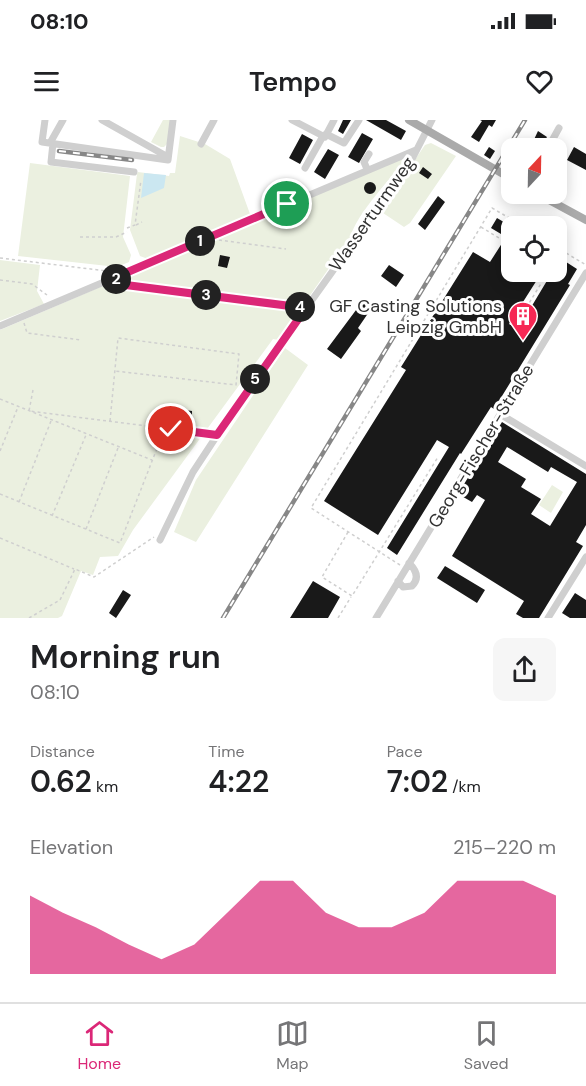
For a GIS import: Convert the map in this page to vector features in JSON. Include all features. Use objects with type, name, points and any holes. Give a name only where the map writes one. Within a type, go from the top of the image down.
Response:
[{"type":"main road","points":[[409,120],[501,173]]},
{"type":"main road","points":[[556,204],[586,220]]},
{"type":"street","points":[[45,120],[42,142],[168,160],[168,158]]},
{"type":"street","points":[[63,120],[52,143],[51,162],[134,172]]},
{"type":"street","points":[[102,120],[168,158]]},
{"type":"street","points":[[168,158],[173,120]]},
{"type":"street","points":[[201,144],[214,120]]},
{"type":"street","points":[[292,120],[344,143],[359,120]]},
{"type":"street","points":[[305,168],[334,120]]},
{"type":"street","name":"Wasserturmweg","points":[[160,540],[185,485],[217,435],[410,163],[432,120]]},
{"type":"street","points":[[554,138],[559,128]]},
{"type":"street","points":[[0,326],[416,150]]},
{"type":"street","points":[[367,169],[364,162],[369,154]]},
{"type":"street","name":"Georg-Fischer-Straße","points":[[375,618],[586,273]]},
{"type":"street","points":[[500,414],[586,465]]},
{"type":"street","points":[[548,618],[586,557]]},
{"type":"street","points":[[398,581],[403,586],[412,586],[415,583],[417,576],[414,568],[407,566]]},
{"type":"path","points":[[135,225],[141,180]]},
{"type":"path","points":[[407,566],[379,552],[310,508],[492,208],[506,216]]},
{"type":"path","points":[[127,228],[142,222]]},
{"type":"path","points":[[480,226],[501,239]]},
{"type":"path","points":[[80,237],[116,237],[127,232]]},
{"type":"path","points":[[206,238],[286,249]]},
{"type":"path","points":[[567,254],[586,265]]},
{"type":"path","points":[[0,258],[107,271]]},
{"type":"path","points":[[116,277],[118,284],[306,308]]},
{"type":"path","points":[[0,280],[32,284],[47,295]]},
{"type":"path","points":[[517,323],[542,282]]},
{"type":"path","points":[[23,316],[27,333],[81,340]]},
{"type":"path","points":[[110,421],[118,338],[239,354],[236,385],[115,371]]},
{"type":"path","points":[[29,411],[33,390]]},
{"type":"path","points":[[0,399],[152,460]]},
{"type":"path","points":[[0,451],[18,406]]},
{"type":"path","points":[[29,411],[217,435]]},
{"type":"path","points":[[171,429],[176,413],[178,413]]},
{"type":"path","points":[[19,502],[51,420]]},
{"type":"path","points":[[0,494],[120,543],[165,428]]},
{"type":"path","points":[[52,516],[86,434]]},
{"type":"path","points":[[86,529],[119,447]]},
{"type":"path","points":[[338,618],[438,457]]},
{"type":"path","points":[[0,538],[94,577],[165,530]]},
{"type":"path","points":[[348,532],[322,577],[352,596]]},
{"type":"path","points":[[29,618],[60,600],[75,569]]},
{"type":"green space","points":[[163,120],[170,120],[168,143],[161,147],[151,142]]},
{"type":"green space","points":[[180,136],[205,144],[230,159],[250,214],[148,259],[140,256],[130,230],[137,174],[138,172],[169,176],[170,173],[175,173]]},
{"type":"green space","points":[[431,143],[456,156],[410,223],[404,227],[380,211],[425,145]]},
{"type":"green space","points":[[409,155],[367,207],[350,238],[279,340],[273,339],[133,530],[118,556],[100,557],[93,575],[81,571],[62,616],[58,618],[0,618],[0,330]]},
{"type":"green space","points":[[30,163],[130,176],[123,237],[131,255],[129,262],[117,267],[18,256]]},
{"type":"green space","points":[[0,260],[40,265],[37,291],[44,304],[0,321]]},
{"type":"green space","points":[[285,348],[308,365],[196,542],[174,532],[196,480]]},
{"type":"green space","points":[[552,485],[563,492],[551,513],[539,505]]},
{"type":"water","points":[[144,173],[166,175],[164,188],[141,198]]},
{"type":"building","points":[[343,120],[351,120],[343,134],[338,131]]},
{"type":"building","points":[[366,120],[386,120],[406,131],[401,140]]},
{"type":"building","points":[[480,120],[496,120],[492,127],[489,125],[479,142],[471,137],[482,121]]},
{"type":"building","points":[[538,131],[547,137],[546,138],[535,138]]},
{"type":"building","points":[[362,133],[373,139],[359,163],[348,157]]},
{"type":"building","points":[[302,134],[313,140],[300,164],[289,158]]},
{"type":"building","points":[[489,147],[495,151],[490,159],[484,155]]},
{"type":"building","points":[[574,147],[586,154],[586,170],[567,160]]},
{"type":"building","points":[[328,149],[339,155],[325,179],[314,172]]},
{"type":"building","points":[[423,167],[432,174],[428,179],[419,173]]},
{"type":"building","points":[[372,182],[376,188],[372,194],[368,194],[364,186]]},
{"type":"building","points":[[438,196],[445,202],[425,230],[418,224]]},
{"type":"building","points":[[497,218],[501,220],[501,234],[491,228]]},
{"type":"building","points":[[501,245],[501,282],[536,282],[509,324],[518,329],[546,282],[567,282],[567,263],[577,269],[568,284],[570,285],[494,409],[491,407],[460,453],[397,555],[387,548],[449,447],[437,440],[378,535],[324,501],[406,370],[401,367],[473,252],[490,262]]},
{"type":"building","points":[[220,255],[230,257],[227,268],[218,266]]},
{"type":"building","points":[[389,265],[404,275],[396,287],[381,276]]},
{"type":"building","points":[[362,302],[371,309],[358,328],[361,331],[341,359],[327,349]]},
{"type":"building","points":[[178,409],[192,411],[192,416],[178,415]]},
{"type":"building","points":[[502,422],[586,474],[586,525],[576,542],[583,546],[539,618],[523,618],[516,614],[524,601],[452,556],[485,500],[477,495],[472,502],[458,494]],"holes":[[[507,447],[548,472],[551,467],[577,482],[550,526],[531,514],[541,499],[521,487],[526,479],[498,462]]]},
{"type":"building","points":[[445,566],[485,590],[477,603],[437,578]]},
{"type":"building","points":[[313,581],[340,597],[328,618],[290,618]]},
{"type":"building","points":[[123,590],[131,595],[116,618],[109,613]]},
{"type":"building","points":[[575,593],[586,600],[586,618],[570,618],[562,613]]},
{"type":"railway","points":[[223,618],[525,120]]},
{"type":"railway","points":[[59,151],[132,160]]},
{"type":"place","name":"GF Casting Solutions Leipzig GmbH","points":[[523,342]]},
{"type":"route","points":[[171,429],[217,435],[306,308],[118,284],[116,277],[287,204]]}]
